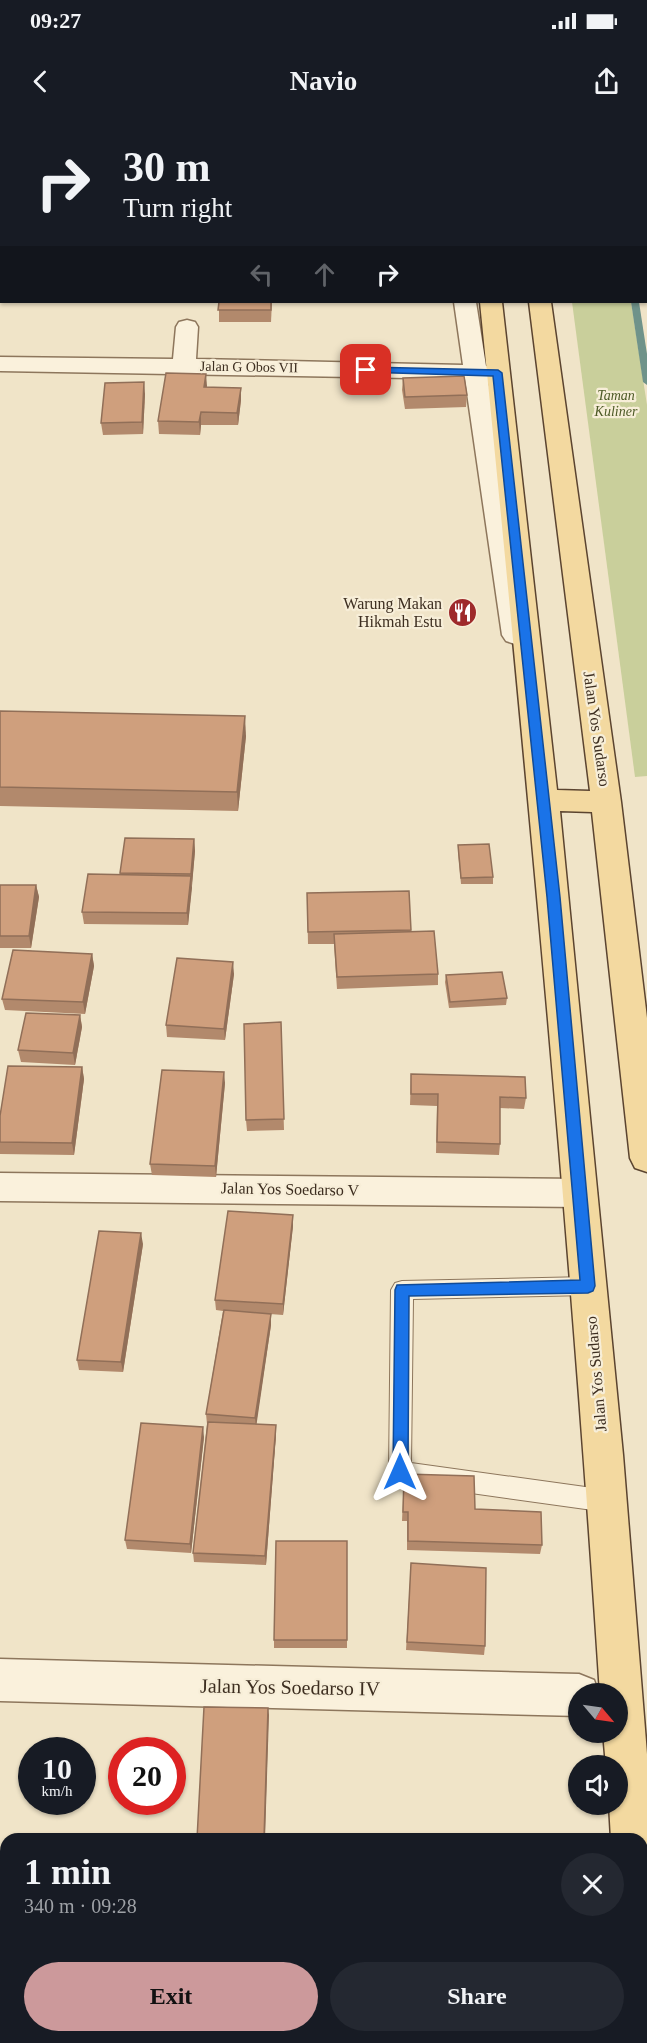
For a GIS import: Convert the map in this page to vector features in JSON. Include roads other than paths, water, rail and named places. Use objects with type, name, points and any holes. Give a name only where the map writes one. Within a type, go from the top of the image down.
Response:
[{"type":"main road","name":"Jalan Yos Sudarso","points":[[491,303],[554,897],[607,1502],[618,1683]]},
{"type":"main road","name":"Jalan Yos Sudarso","points":[[540,303],[606,802],[647,1158]]},
{"type":"main road","points":[[543,800],[606,802]]},
{"type":"main road","name":"Jalan Yos Sudarso","points":[[624,1743],[632,1833]]},
{"type":"street","points":[[465,303],[554,897]]},
{"type":"street","points":[[184,366],[187,327]]},
{"type":"street","name":"Jalan G Obos VII","points":[[0,364],[498,373]]},
{"type":"street","name":"Jalan Yos Soedarso V","points":[[0,1187],[580,1192]]},
{"type":"street","name":"Jalan Yos Soedarso IV","points":[[0,1680],[568,1695]]},
{"type":"lane","points":[[588,1286],[402,1290],[400,1472],[607,1502]]},
{"type":"waterway","points":[[635,303],[647,382]]},
{"type":"place","name":"Warung Makan Hikmah Estu","points":[[463,612]]},
{"type":"park label","name":"Taman Kuliner","points":[[616,404]]}]
